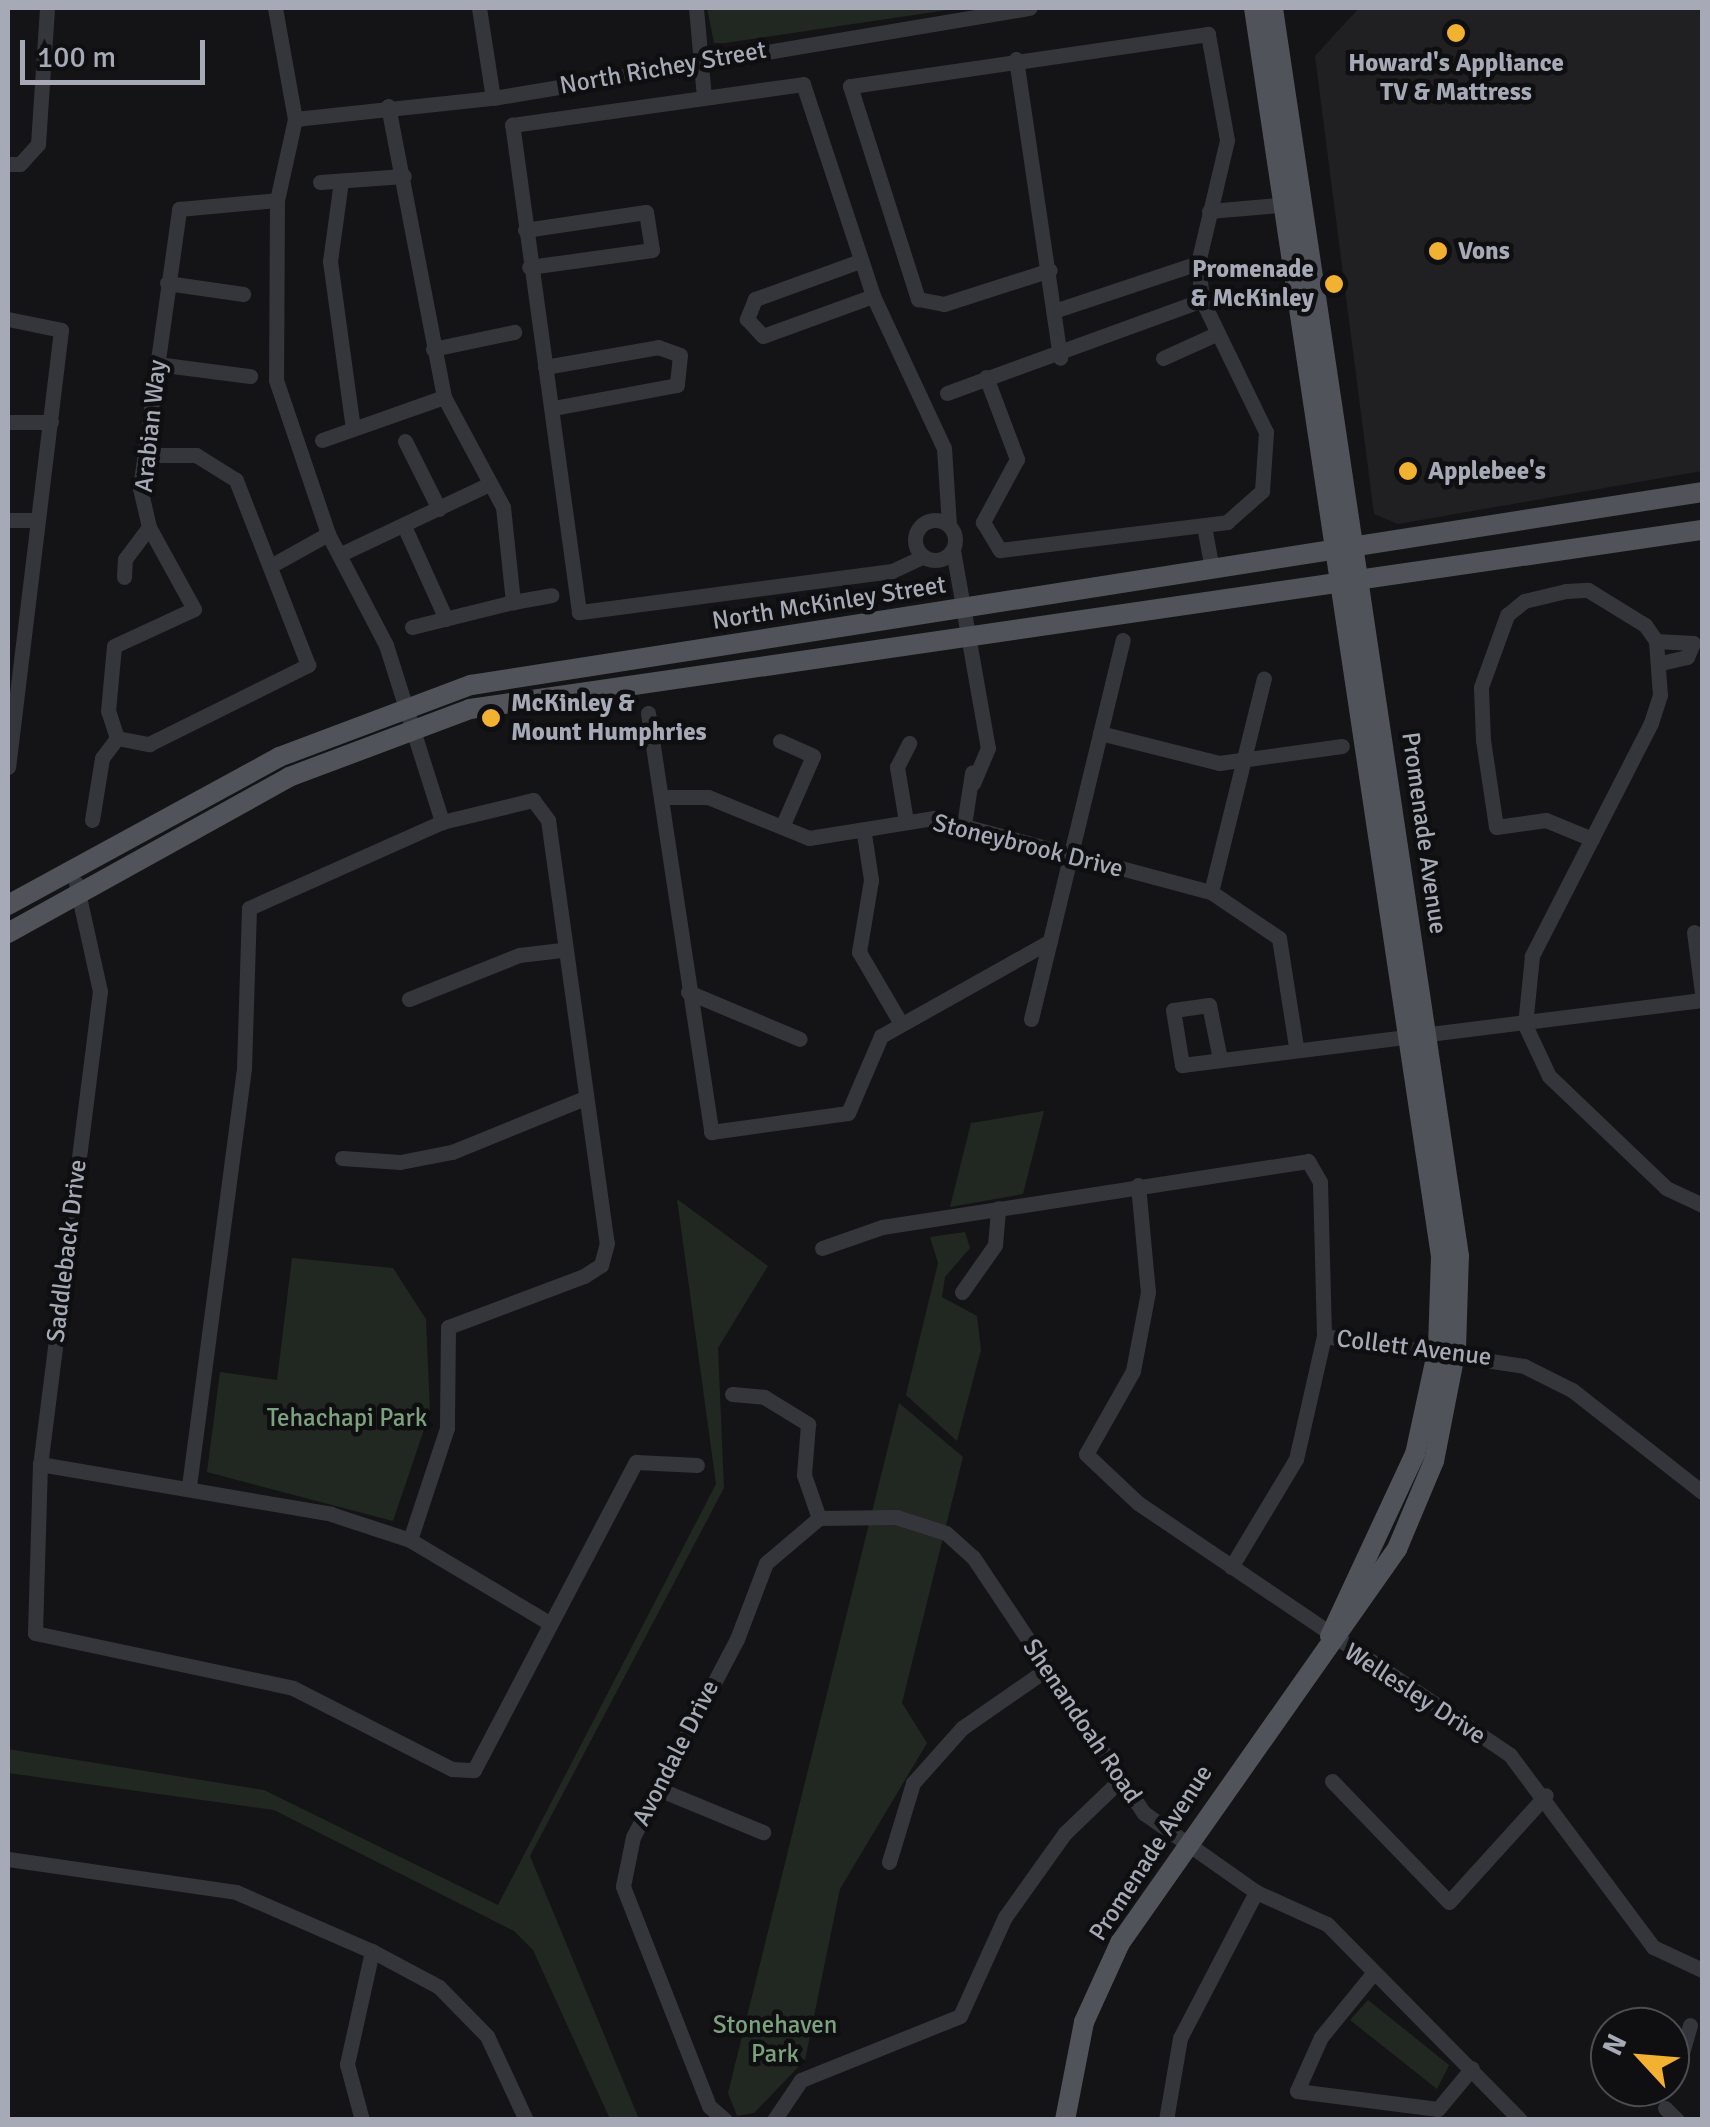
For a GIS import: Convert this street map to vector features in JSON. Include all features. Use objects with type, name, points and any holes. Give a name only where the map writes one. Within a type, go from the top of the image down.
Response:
[{"type":"main road","name":"Promenade Avenue","points":[[1254,8],[1297,203]]},
{"type":"main road","name":"Promenade Avenue","points":[[1065,2120],[1077,2048],[1106,1970],[1186,1845],[1330,1638],[1415,1454],[1447,1349],[1460,1256],[1419,1035],[1346,550],[1272,8]]},
{"type":"main road","name":"North McKinley Street","points":[[8,933],[76,881],[279,757],[403,706],[522,674],[1346,550],[1702,492]]},
{"type":"main road","name":"North McKinley Street","points":[[8,905],[76,881],[289,777],[410,728],[524,698],[970,630],[1702,530]]},
{"type":"street","points":[[14,164],[38,144],[47,8]]},
{"type":"street","points":[[275,8],[295,119],[277,200],[276,380],[328,534],[341,554],[403,706],[442,822]]},
{"type":"street","points":[[479,8],[493,98]]},
{"type":"street","points":[[696,8],[704,98]]},
{"type":"street","name":"North Richey Street","points":[[295,119],[388,106],[493,98],[1029,8]]},
{"type":"street","points":[[986,377],[1017,459],[982,522],[1000,550],[1204,526],[1252,505],[1270,460],[1245,385],[1214,334],[1202,300],[1198,263],[1226,140],[1208,34],[1016,58],[850,86],[918,299],[944,304],[1050,270]]},
{"type":"street","points":[[1016,58],[1057,310],[1060,358]]},
{"type":"street","points":[[952,550],[922,556],[892,571],[587,615],[568,524],[512,126],[802,84],[873,296],[944,448],[948,526],[970,630],[984,737],[964,825]]},
{"type":"street","points":[[388,106],[444,397],[503,508],[513,602]]},
{"type":"street","points":[[320,182],[404,176]]},
{"type":"street","points":[[341,180],[330,261],[353,428]]},
{"type":"street","name":"Arabian Way","points":[[116,738],[108,711],[114,646],[194,609],[149,527],[140,488],[149,455],[157,364],[179,208],[277,200]]},
{"type":"street","points":[[1209,211],[1297,203]]},
{"type":"street","points":[[524,230],[646,212],[652,250],[529,267]]},
{"type":"street","points":[[860,261],[747,304],[752,330],[762,336],[873,296]]},
{"type":"street","points":[[1057,310],[1198,263]]},
{"type":"street","points":[[167,284],[244,294]]},
{"type":"street","points":[[947,393],[986,377],[1060,358],[1202,300]]},
{"type":"street","points":[[8,319],[61,330],[37,520],[14,638],[8,767]]},
{"type":"street","points":[[433,350],[514,332]]},
{"type":"street","points":[[1163,358],[1214,334]]},
{"type":"street","points":[[545,367],[658,347],[680,355],[677,385],[554,408]]},
{"type":"street","points":[[157,364],[250,376]]},
{"type":"street","points":[[322,440],[444,397]]},
{"type":"street","points":[[8,422],[51,422]]},
{"type":"street","points":[[405,441],[439,509]]},
{"type":"street","points":[[92,820],[102,758],[116,738],[136,746],[308,665],[274,564],[236,480],[196,455],[149,455]]},
{"type":"street","points":[[341,554],[488,484]]},
{"type":"street","points":[[8,520],[37,520]]},
{"type":"street","points":[[404,526],[446,619]]},
{"type":"street","points":[[922,556],[920,526],[948,526]]},
{"type":"street","points":[[1204,526],[1212,569]]},
{"type":"street","points":[[124,577],[125,559],[149,527]]},
{"type":"street","points":[[274,564],[328,534]]},
{"type":"street","points":[[1592,839],[1546,820],[1496,827],[1481,713],[1488,660],[1524,601],[1566,591],[1610,599],[1656,641],[1660,663],[1651,722],[1592,839],[1532,956],[1525,1025],[1549,1076],[1666,1188],[1702,1205]]},
{"type":"street","points":[[412,628],[551,595]]},
{"type":"street","points":[[1031,1019],[1123,640]]},
{"type":"street","points":[[1656,641],[1693,643],[1687,657],[1660,663]]},
{"type":"street","points":[[1211,892],[1264,678]]},
{"type":"street","points":[[648,713],[711,1132],[848,1112],[880,1036],[1050,940]]},
{"type":"street","points":[[1100,733],[1243,762],[1342,746]]},
{"type":"street","points":[[780,742],[813,756],[782,827]]},
{"type":"street","points":[[906,821],[897,768],[909,742]]},
{"type":"street","name":"Stoneybrook Drive","points":[[661,797],[708,797],[809,838],[864,834],[906,821],[964,825],[1070,858],[1211,892],[1279,938],[1296,1047]]},
{"type":"street","points":[[189,1486],[244,1068],[249,908],[442,822],[533,800],[548,820],[562,950],[606,1243],[601,1265],[448,1326],[446,1428],[410,1540]]},
{"type":"street","points":[[864,834],[871,880],[858,952],[900,1022]]},
{"type":"street","name":"Saddleback Drive","points":[[76,881],[100,992],[40,1464],[35,1633],[292,1688],[452,1769],[474,1770],[546,1622]]},
{"type":"street","points":[[1220,1059],[1296,1047],[1525,1025],[1702,996],[1694,932]]},
{"type":"street","points":[[409,999],[519,955],[562,950]]},
{"type":"street","points":[[688,992],[800,1039]]},
{"type":"street","points":[[342,1158],[400,1162],[452,1152],[585,1098]]},
{"type":"street","points":[[822,1248],[882,1227],[1308,1161],[1320,1182],[1324,1336],[1296,1458],[1231,1567]]},
{"type":"street","name":"Wellesley Drive","points":[[1138,1185],[1148,1292],[1136,1355],[1086,1454],[1330,1638],[1510,1756],[1546,1795],[1652,1947],[1702,1970]]},
{"type":"street","points":[[962,1292],[995,1245],[998,1208]]},
{"type":"street","name":"Collett Avenue","points":[[1324,1336],[1447,1349],[1524,1366],[1572,1390],[1702,1492]]},
{"type":"street","points":[[732,1394],[764,1397],[808,1424],[804,1475],[819,1518]]},
{"type":"street","points":[[40,1464],[189,1486],[410,1540],[546,1622],[636,1462],[698,1464]]},
{"type":"street","name":"Shenandoah Road","points":[[819,1518],[896,1517],[946,1533],[1047,1669],[1119,1782],[1186,1845],[1256,1892],[1327,1924],[1370,1977],[1472,2068],[1520,2120]]},
{"type":"street","name":"Avondale Drive","points":[[725,2120],[702,2090],[623,1886],[656,1788],[737,1639],[766,1562],[819,1518]]},
{"type":"street","points":[[889,1862],[914,1783],[962,1728],[1047,1669]]},
{"type":"street","points":[[1332,1780],[1449,1902],[1546,1795]]},
{"type":"street","points":[[774,2120],[800,2080],[960,2016],[1005,1918],[1065,1832],[1119,1782]]},
{"type":"street","points":[[656,1788],[763,1832]]},
{"type":"street","points":[[8,1860],[236,1892],[372,1951],[440,1986],[488,2036],[526,2120]]},
{"type":"street","points":[[1166,2120],[1180,2038],[1256,1892]]},
{"type":"street","points":[[362,2120],[347,2064],[372,1951]]},
{"type":"street","points":[[1370,1977],[1322,2036],[1297,2091],[1438,2109],[1472,2068]]},
{"type":"shaded area","points":[[1359,8],[1702,8],[1702,471],[1398,524],[1374,514],[1315,56]]},
{"type":"green space","points":[[707,8],[961,8],[714,43]]},
{"type":"green space","points":[[1044,1111],[1023,1194],[950,1207],[971,1123]]},
{"type":"green space","points":[[677,1199],[768,1266],[718,1348],[724,1488],[530,1856],[639,2119],[610,2119],[533,1950],[514,1931],[274,1810],[8,1773],[8,1749],[264,1790],[498,1905],[716,1484]]},
{"type":"green space","points":[[965,1232],[970,1248],[945,1277],[942,1297],[977,1316],[981,1350],[957,1441],[906,1395],[938,1263],[930,1237]]},
{"type":"green space","name":"Tehachapi Park","points":[[292,1258],[393,1268],[426,1319],[430,1412],[393,1521],[207,1472],[220,1372],[277,1380]]},
{"type":"green space","name":"Stonehaven Park","points":[[899,1403],[963,1457],[902,1703],[927,1743],[840,1889],[805,2060],[754,2113],[737,2116],[728,2093]]},
{"type":"green space","points":[[1368,2000],[1449,2065],[1437,2089],[1350,2020]]},
{"type":"place","name":"Howard's Appliance TV & Mattress","points":[[1456,33]]},
{"type":"place","name":"Vons","points":[[1438,251]]},
{"type":"place","name":"Promenade & McKinley","points":[[1334,284]]},
{"type":"place","name":"Applebee's","points":[[1408,471]]},
{"type":"place","name":"McKinley & Mount Humphries","points":[[491,718]]}]
